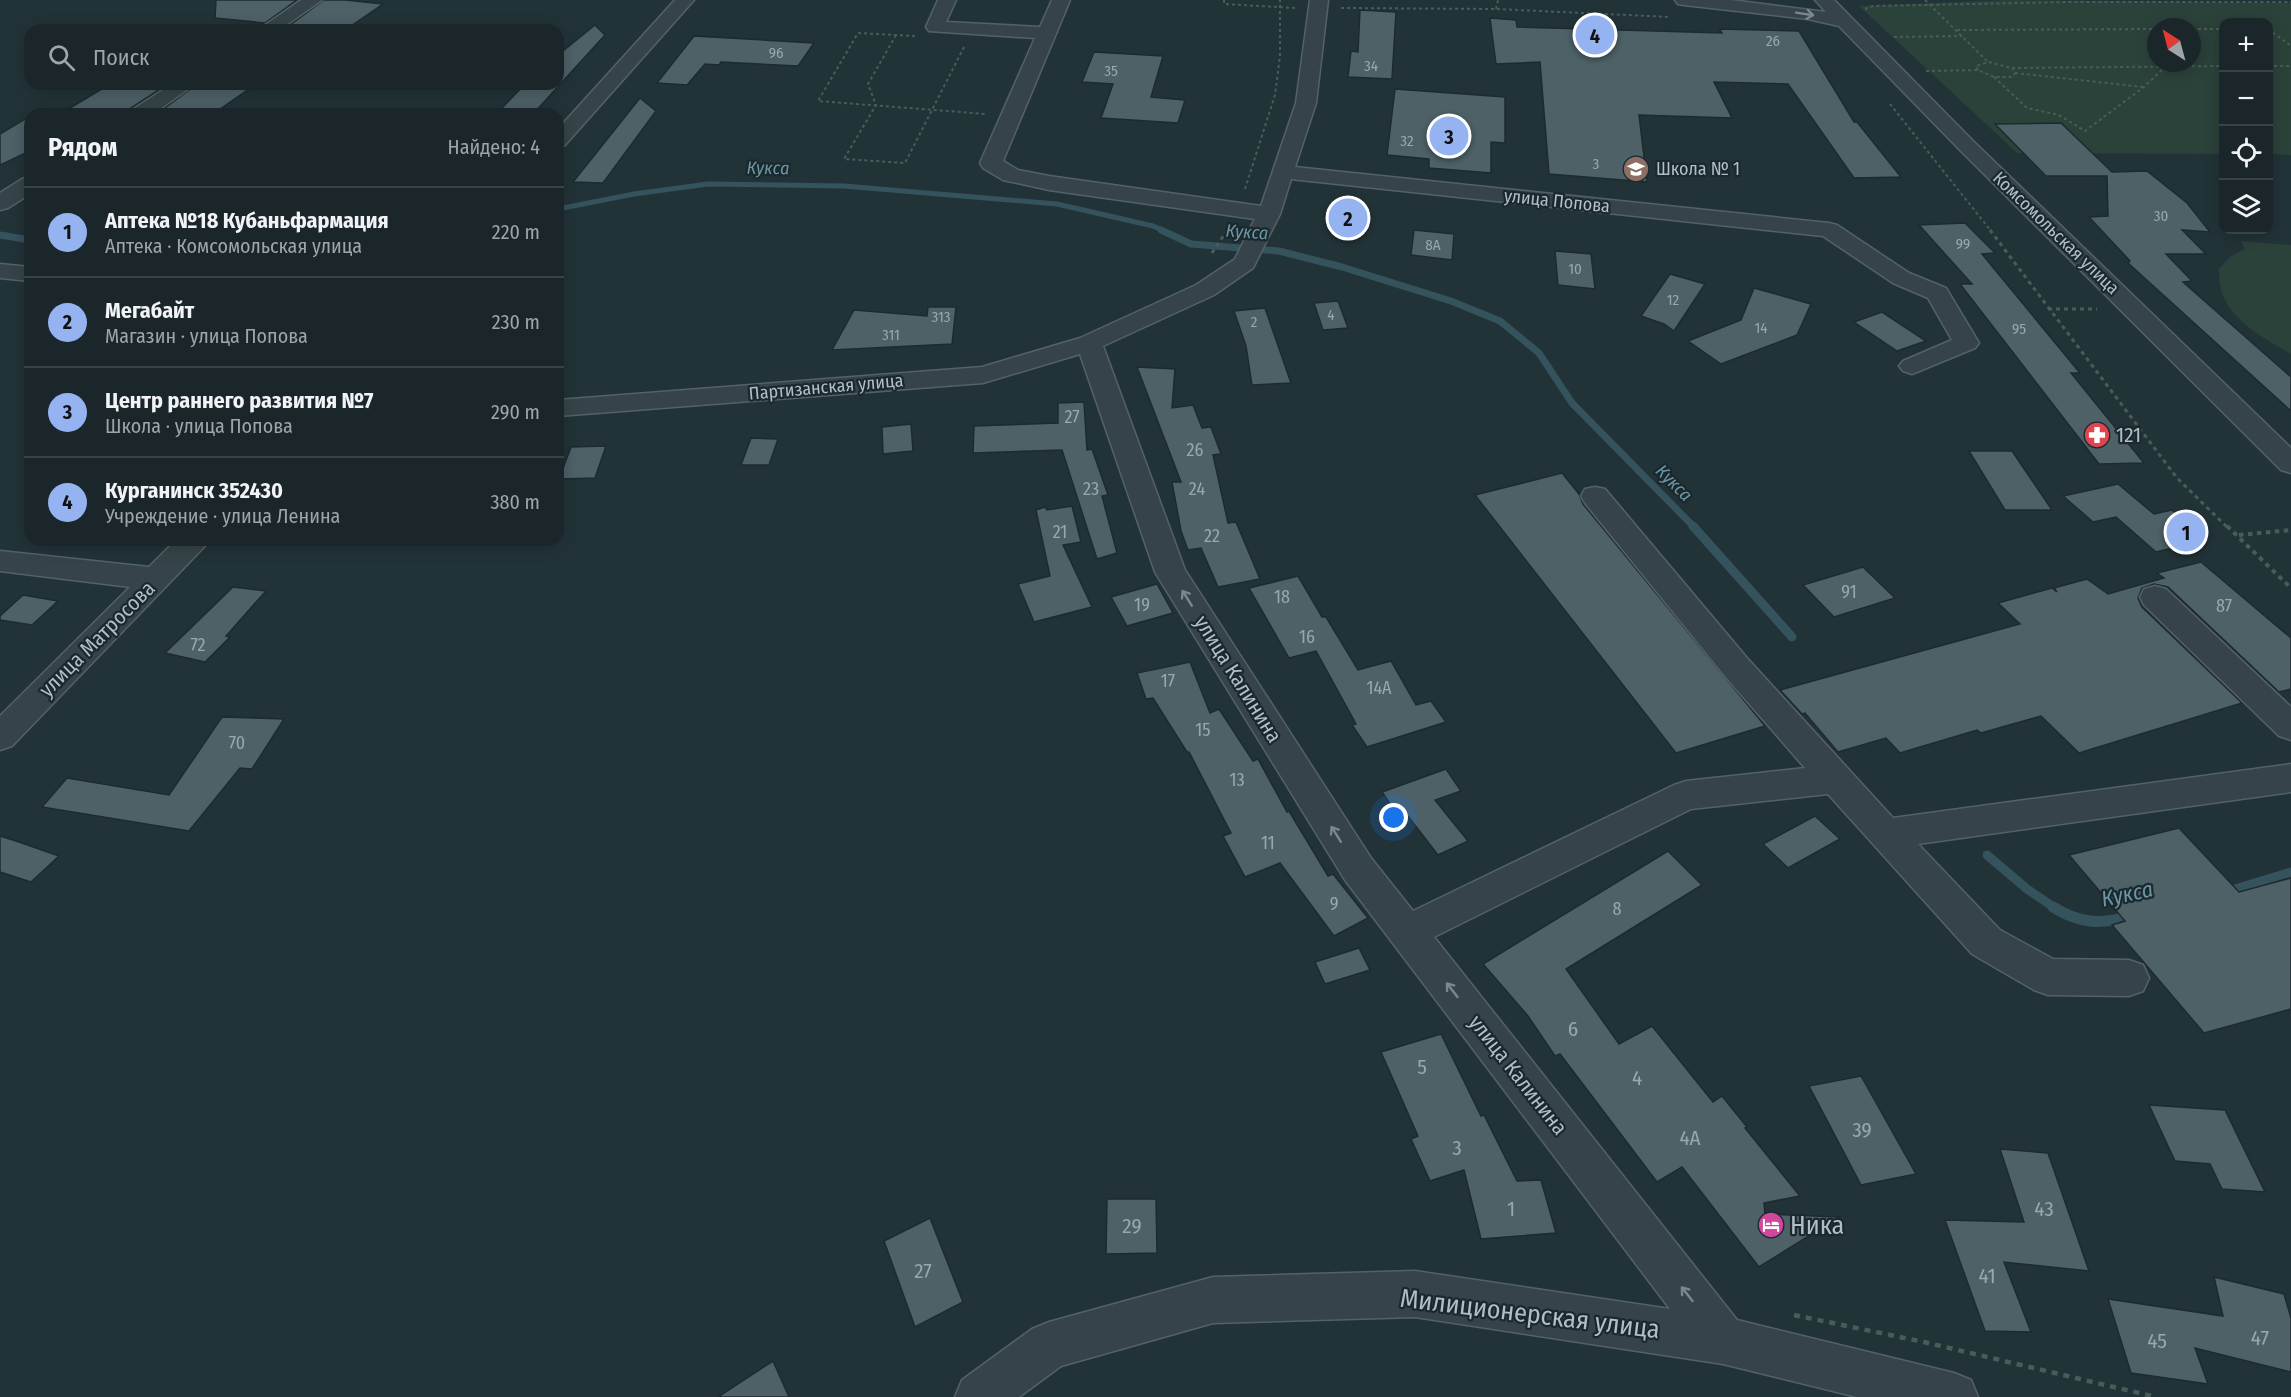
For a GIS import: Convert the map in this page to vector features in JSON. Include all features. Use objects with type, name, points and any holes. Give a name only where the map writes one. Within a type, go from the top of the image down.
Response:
[{"type":"street","points":[[276,24],[313,0]]},
{"type":"street","points":[[564,134],[685,0]]},
{"type":"street","points":[[947,0],[935,27],[1047,33]]},
{"type":"street","points":[[1061,0],[991,163],[1011,175],[1269,214]]},
{"type":"street","points":[[1684,0],[1808,14],[1855,23]]},
{"type":"street","name":"Комсомольская улица","points":[[1824,0],[1855,23],[1966,145],[2291,464]]},
{"type":"street","points":[[1089,343],[1205,290],[1245,263],[1269,214],[1285,172],[1306,103],[1320,4]]},
{"type":"street","points":[[148,108],[176,90]]},
{"type":"street","name":"улица Попова","points":[[1285,172],[1829,230],[1901,278],[1937,293],[1966,343],[1912,366]]},
{"type":"street","points":[[0,203],[24,188]]},
{"type":"street","points":[[0,271],[24,273]]},
{"type":"street","name":"Партизанская улица","points":[[564,408],[983,375],[1036,361],[1089,343]]},
{"type":"street","name":"улица Калинина","points":[[1089,343],[1170,572],[1358,869],[1723,1340]]},
{"type":"street","points":[[1595,496],[1736,667],[1885,834],[1986,942],[2048,977],[2129,978]]},
{"type":"street","name":"улица Матросова","points":[[0,737],[188,546]]},
{"type":"street","points":[[0,561],[156,579]]},
{"type":"street","points":[[2155,597],[2291,727]]},
{"type":"street","points":[[1407,932],[1686,795],[1836,778]]},
{"type":"street","points":[[1885,834],[2291,778]]},
{"type":"street","name":"Милиционерская улица","points":[[979,1397],[1049,1346],[1213,1300],[1415,1294],[1723,1340],[1954,1397]]},
{"type":"path","points":[[1224,0],[1224,4],[1280,8],[1320,4],[1670,17]]},
{"type":"path","points":[[1206,259],[1215,251],[1238,209],[1275,95],[1280,56],[1280,0]]},
{"type":"path","points":[[1496,9],[1498,0]]},
{"type":"path","points":[[1925,0],[1988,62]]},
{"type":"path","points":[[1962,36],[1885,37],[1855,23],[1866,8],[1929,4],[2291,2]]},
{"type":"path","points":[[1957,30],[2147,29]]},
{"type":"path","points":[[2201,29],[2219,29]]},
{"type":"path","points":[[920,36],[858,33],[818,101],[1011,116]]},
{"type":"path","points":[[2273,33],[2291,46]]},
{"type":"path","points":[[876,105],[868,84],[896,35]]},
{"type":"path","points":[[876,105],[844,159],[905,163],[934,110],[968,39]]},
{"type":"path","points":[[1978,70],[1976,66],[1988,62],[2012,68],[2147,66]]},
{"type":"path","points":[[2201,66],[2219,66]]},
{"type":"path","points":[[2273,66],[2291,66]]},
{"type":"path","points":[[2012,68],[2015,73]]},
{"type":"path","points":[[1920,70],[1978,70],[1994,77],[2027,108],[2059,115],[2085,131],[2144,87],[2160,72]]},
{"type":"path","points":[[1994,77],[2012,76],[2015,73],[2144,87]]},
{"type":"path","points":[[1887,100],[1977,213],[2177,478],[2291,588]]},
{"type":"path","points":[[2238,535],[2291,530]]},
{"type":"path","points":[[1788,1314],[1924,1342],[2156,1397]]},
{"type":"green space","points":[[2008,0],[2291,3],[2291,155],[2273,154],[2273,18],[2219,18],[2219,154],[2017,153],[1859,6]]},
{"type":"green space","points":[[2241,241],[2291,245],[2291,354],[2265,339],[2241,321],[2224,298],[2219,269],[2230,257],[2245,249]]},
{"type":"building","points":[[216,0],[297,0],[265,23],[215,18]]},
{"type":"building","points":[[324,0],[383,4],[354,24],[291,24]]},
{"type":"building","points":[[1360,10],[1396,12],[1392,79],[1348,77],[1351,51],[1358,52]]},
{"type":"building","points":[[1490,18],[1516,20],[1517,27],[1722,33],[1719,29],[1799,31],[1854,122],[1857,122],[1901,177],[1854,178],[1788,84],[1714,82],[1732,118],[1639,115],[1647,182],[1549,174],[1540,62],[1496,64]]},
{"type":"building","points":[[595,25],[605,35],[564,80],[564,50]]},
{"type":"building","points":[[694,36],[814,43],[798,66],[721,62],[719,65],[705,64],[687,85],[657,83]]},
{"type":"building","points":[[1094,52],[1163,56],[1151,97],[1185,100],[1178,123],[1101,118],[1113,84],[1082,82]]},
{"type":"building","points":[[1395,89],[1505,97],[1505,143],[1491,142],[1491,173],[1429,168],[1429,159],[1387,155]]},
{"type":"building","points":[[100,90],[159,90],[131,108],[70,108]]},
{"type":"building","points":[[189,90],[247,90],[222,108],[165,108]]},
{"type":"building","points":[[519,90],[555,90],[538,108],[502,108]]},
{"type":"building","points":[[640,98],[656,111],[603,183],[573,182]]},
{"type":"building","points":[[24,120],[24,154],[0,165],[0,134]]},
{"type":"building","points":[[2061,123],[2112,172],[2147,171],[2187,203],[2210,232],[2182,230],[2206,254],[2166,254],[2192,281],[2183,282],[2291,377],[2291,411],[2128,263],[2130,261],[2089,217],[2108,216],[2107,176],[2046,176],[1995,124]]},
{"type":"building","points":[[1965,223],[1995,253],[1982,254],[2080,373],[2071,373],[2144,463],[2099,464],[1960,284],[1972,284],[1919,225]]},
{"type":"building","points":[[1414,230],[1454,234],[1452,260],[1411,255]]},
{"type":"building","points":[[1555,251],[1591,254],[1595,289],[1558,285]]},
{"type":"building","points":[[1670,274],[1705,284],[1674,331],[1664,324],[1641,316]]},
{"type":"building","points":[[1754,288],[1811,304],[1797,335],[1721,364],[1688,341],[1741,320]]},
{"type":"building","points":[[1338,301],[1348,328],[1323,330],[1314,303]]},
{"type":"building","points":[[928,307],[956,307],[952,344],[832,350],[854,310],[927,316]]},
{"type":"building","points":[[1265,308],[1291,383],[1252,385],[1246,346],[1234,311]]},
{"type":"building","points":[[1882,312],[1926,341],[1897,351],[1854,322]]},
{"type":"building","points":[[1137,367],[1175,369],[1172,408],[1193,405],[1202,428],[1211,427],[1221,454],[1213,455],[1228,523],[1236,522],[1260,579],[1218,587],[1201,548],[1188,550],[1181,531],[1172,482],[1181,482]]},
{"type":"building","points":[[1084,402],[1087,450],[1092,449],[1108,495],[1102,496],[1117,553],[1097,559],[1062,450],[973,453],[974,426],[1058,423],[1058,403]]},
{"type":"building","points":[[911,424],[913,451],[883,454],[882,427]]},
{"type":"building","points":[[751,438],[778,439],[769,465],[741,465]]},
{"type":"building","points":[[606,446],[595,478],[564,479],[564,466],[571,447]]},
{"type":"building","points":[[1969,451],[2012,451],[2052,510],[2005,510]]},
{"type":"building","points":[[1562,473],[1579,494],[1583,504],[1765,726],[1676,753],[1475,495]]},
{"type":"building","points":[[2118,484],[2154,514],[2172,510],[2207,540],[2156,552],[2116,517],[2093,522],[2063,496]]},
{"type":"building","points":[[1072,506],[1081,542],[1063,545],[1092,607],[1034,622],[1018,584],[1050,576],[1036,510],[1045,507],[1047,510]]},
{"type":"building","points":[[2201,562],[2291,638],[2291,689],[2279,692],[2168,587],[2154,584],[2142,588],[2138,598],[2142,607],[2242,703],[2079,753],[2041,716],[1981,733],[1977,730],[1900,753],[1886,738],[1838,752],[1805,713],[1802,714],[1780,690],[2020,624],[1998,603],[2052,588],[2057,592],[2054,588],[2087,579],[2108,594],[2164,578],[2157,573]]},
{"type":"building","points":[[1863,567],[1895,598],[1834,617],[1803,585]]},
{"type":"building","points":[[1298,576],[1322,617],[1326,617],[1358,670],[1391,661],[1416,705],[1431,701],[1446,722],[1367,747],[1352,725],[1356,724],[1316,651],[1289,658],[1249,588]]},
{"type":"building","points":[[1157,584],[1173,613],[1127,626],[1111,597]]},
{"type":"building","points":[[233,587],[266,591],[226,636],[230,637],[205,662],[165,653]]},
{"type":"building","points":[[23,595],[58,601],[32,625],[0,620],[0,616]]},
{"type":"building","points":[[1190,662],[1210,713],[1219,709],[1253,761],[1258,759],[1287,812],[1289,811],[1328,876],[1333,874],[1368,918],[1334,936],[1280,863],[1245,877],[1223,836],[1231,833],[1189,752],[1153,698],[1146,699],[1137,673]]},
{"type":"building","points":[[222,717],[284,719],[252,769],[240,768],[189,831],[42,807],[67,778],[169,795]]},
{"type":"building","points":[[1446,769],[1461,791],[1435,800],[1468,841],[1438,855],[1404,811],[1397,814],[1382,792]]},
{"type":"building","points":[[1815,816],[1840,839],[1788,868],[1763,844]]},
{"type":"building","points":[[2179,828],[2239,892],[2291,878],[2291,1009],[2204,1033],[2112,925],[2125,921],[2069,855]]},
{"type":"building","points":[[0,836],[59,856],[31,882],[0,872]]},
{"type":"building","points":[[1668,851],[1702,885],[1566,969],[1619,1044],[1652,1026],[1713,1102],[1722,1096],[1800,1196],[1764,1203],[1765,1214],[1839,1217],[1759,1267],[1682,1167],[1657,1182],[1560,1054],[1555,1056],[1528,1016],[1483,964]]},
{"type":"building","points":[[1359,948],[1370,970],[1325,984],[1315,962]]},
{"type":"building","points":[[1441,1034],[1481,1116],[1484,1115],[1517,1181],[1541,1180],[1556,1233],[1481,1239],[1464,1170],[1430,1181],[1411,1139],[1418,1136],[1381,1052]]},
{"type":"building","points":[[1861,1076],[1916,1174],[1861,1185],[1809,1086]]},
{"type":"building","points":[[2149,1105],[2225,1110],[2265,1192],[2222,1189],[2210,1164],[2175,1161]]},
{"type":"building","points":[[2000,1149],[2048,1153],[2089,1271],[2004,1262],[2031,1332],[1985,1331],[1945,1220],[2024,1222]]},
{"type":"building","points":[[1107,1199],[1156,1199],[1157,1253],[1106,1254]]},
{"type":"building","points":[[930,1218],[963,1302],[915,1327],[884,1241]]},
{"type":"building","points":[[2214,1277],[2284,1294],[2291,1318],[2291,1372],[2195,1348],[2208,1384],[2131,1373],[2108,1299],[2223,1316]]},
{"type":"building","points":[[773,1361],[789,1397],[718,1397]]},
{"type":"waterway","name":"Кукса","points":[[564,208],[634,194],[708,184],[844,186],[1057,204],[1153,226],[1164,231]]},
{"type":"waterway","name":"Кукса","points":[[1161,230],[1191,244],[1279,251],[1342,267],[1451,301],[1500,321],[1539,353],[1572,403],[1695,528]]},
{"type":"waterway","name":"Кукса","points":[[0,235],[24,239]]},
{"type":"waterway","name":"Кукса","points":[[1693,526],[1792,637]]},
{"type":"waterway","name":"Кукса","points":[[1987,855],[2027,889],[2055,908]]},
{"type":"waterway","name":"Кукса","points":[[2225,892],[2291,872]]},
{"type":"waterway","name":"Кукса","points":[[2053,907],[2083,920],[2111,921],[2133,916]]},
{"type":"place","name":"Курганинск 352430","points":[[1595,35]]},
{"type":"place","name":"Центр раннего развития №7","points":[[1449,136]]},
{"type":"place","name":"Школа № 1","points":[[1636,169]]},
{"type":"place","name":"Мегабайт","points":[[1348,218]]},
{"type":"place","name":"121","points":[[2097,435]]},
{"type":"place","name":"Аптека №18 Кубаньфармация","points":[[2186,532]]},
{"type":"place","name":"Ника","points":[[1771,1225]]}]
